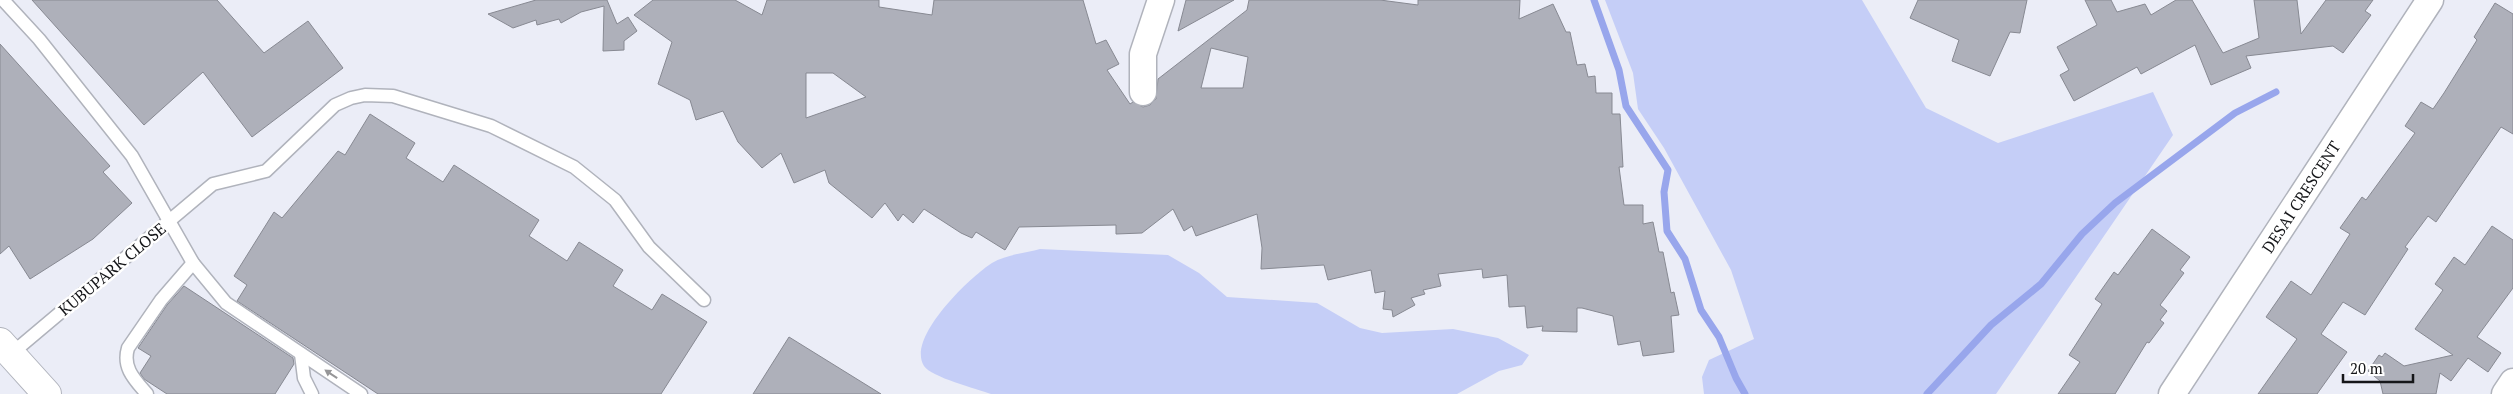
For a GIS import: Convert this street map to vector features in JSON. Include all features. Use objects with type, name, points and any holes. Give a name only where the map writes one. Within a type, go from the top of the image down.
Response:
[{"type":"street","points":[[1143,92],[1143,54],[1162,0]]},
{"type":"street","name":"DESAI CRESCENT","points":[[2172,394],[2430,0]]},
{"type":"street","points":[[6,348],[47,394]]},
{"type":"street","points":[[2505,394],[2513,382]]},
{"type":"lane","points":[[3,0],[39,39],[132,156],[192,263],[226,303],[361,394]]},
{"type":"lane","name":"KUBUPARK CLOSE","points":[[6,348],[168,222],[212,184],[266,171],[335,106],[351,98],[366,95],[393,96],[491,126],[574,167],[615,200],[649,247],[704,300]]},
{"type":"lane","points":[[147,394],[127,368],[128,348],[161,300],[192,263]]},
{"type":"lane","points":[[301,354],[304,378],[312,394]]},
{"type":"shaded area","points":[[1605,0],[1862,0],[1926,108],[1998,143],[2153,92],[2173,135],[1996,394],[1704,394],[1702,377],[1709,360],[1754,339],[1731,270],[1664,148],[1638,109],[1633,73]]},
{"type":"shaded area","points":[[1040,249],[1168,255],[1199,273],[1227,297],[1317,303],[1360,328],[1382,333],[1453,329],[1498,338],[1529,355],[1522,365],[1499,371],[1457,394],[991,394],[965,386],[928,370],[924,366],[921,354],[924,340],[943,309],[956,294],[982,270],[997,260]]},
{"type":"building","points":[[32,0],[217,0],[264,53],[308,21],[343,68],[252,137],[203,72],[144,125]]},
{"type":"building","points":[[536,0],[607,0],[617,24],[628,17],[637,31],[624,41],[624,50],[603,51],[604,6],[581,12],[561,23],[559,19],[537,25],[536,20],[513,28],[488,14]]},
{"type":"building","points":[[653,0],[735,0],[762,15],[767,0],[879,0],[879,7],[932,15],[934,0],[1083,0],[1096,44],[1106,40],[1119,64],[1107,70],[1130,104],[1133,102],[1143,107],[1150,105],[1156,99],[1158,79],[1247,10],[1249,0],[1380,0],[1418,5],[1418,0],[1520,0],[1519,19],[1553,4],[1566,32],[1570,32],[1577,65],[1585,64],[1588,77],[1595,76],[1596,93],[1612,93],[1612,114],[1620,114],[1623,167],[1619,167],[1624,205],[1643,205],[1643,224],[1653,222],[1659,252],[1663,252],[1671,293],[1674,292],[1679,315],[1671,316],[1674,352],[1643,356],[1640,341],[1618,345],[1613,316],[1582,308],[1577,308],[1577,332],[1542,331],[1543,326],[1527,328],[1525,306],[1509,307],[1507,275],[1483,278],[1482,269],[1438,274],[1441,286],[1423,290],[1425,294],[1411,298],[1415,305],[1393,317],[1392,310],[1383,309],[1385,291],[1375,293],[1371,270],[1328,280],[1324,265],[1261,269],[1262,248],[1257,214],[1196,236],[1192,226],[1184,231],[1173,209],[1142,233],[1116,234],[1116,225],[1019,227],[1005,250],[976,232],[972,238],[961,233],[924,209],[913,223],[903,214],[898,221],[885,203],[872,218],[829,183],[825,170],[794,183],[781,153],[762,168],[738,142],[723,111],[696,120],[690,100],[658,84],[672,42],[634,15]],"holes":[[[1211,48],[1248,57],[1243,88],[1201,88]],[[806,73],[833,73],[866,97],[806,118]]]},
{"type":"building","points":[[1186,0],[1234,0],[1178,31]]},
{"type":"building","points":[[1918,0],[2027,0],[2020,33],[2010,32],[1990,76],[1952,61],[1959,40],[1910,18]]},
{"type":"building","points":[[2085,0],[2111,0],[2117,12],[2145,4],[2151,15],[2176,0],[2192,0],[2223,53],[2259,38],[2254,0],[2297,0],[2301,34],[2326,0],[2373,0],[2365,11],[2371,15],[2343,53],[2333,46],[2246,56],[2251,68],[2211,85],[2195,45],[2141,74],[2137,67],[2074,101],[2060,75],[2069,70],[2057,47],[2097,25]]},
{"type":"building","points":[[2495,3],[2513,14],[2513,134],[2501,127],[2436,222],[2428,216],[2405,247],[2408,249],[2365,315],[2343,302],[2321,334],[2347,352],[2317,394],[2258,394],[2297,339],[2266,317],[2291,281],[2311,295],[2350,234],[2340,228],[2362,197],[2366,200],[2415,133],[2405,126],[2421,102],[2433,109],[2477,40],[2474,37]]},
{"type":"building","points":[[0,44],[110,166],[103,172],[132,203],[93,239],[30,279],[9,246],[0,254]]},
{"type":"building","points":[[370,114],[415,143],[406,158],[443,182],[454,165],[539,220],[529,236],[567,261],[579,242],[623,270],[613,286],[652,310],[662,294],[707,322],[661,394],[378,394],[237,301],[247,285],[234,276],[274,212],[282,218],[338,151],[345,155]]},
{"type":"building","points":[[2492,226],[2513,240],[2513,288],[2477,337],[2501,353],[2488,372],[2468,358],[2451,381],[2440,373],[2436,394],[2383,394],[2380,381],[2368,371],[2379,355],[2382,357],[2385,353],[2404,366],[2453,355],[2415,329],[2443,290],[2435,284],[2454,257],[2465,265]]},
{"type":"building","points":[[2152,229],[2190,257],[2180,270],[2184,273],[2160,305],[2167,311],[2160,320],[2164,323],[2149,343],[2147,342],[2115,394],[2058,394],[2080,362],[2069,355],[2102,304],[2095,299],[2114,272],[2118,275]]},
{"type":"building","points":[[184,286],[293,358],[294,364],[275,394],[167,394],[144,379],[140,373],[151,356],[138,348],[167,305]]},
{"type":"building","points":[[789,337],[881,394],[753,394]]},
{"type":"waterway","points":[[1594,0],[1619,70],[1626,106],[1668,170],[1664,192],[1667,231],[1685,259],[1701,310],[1719,337],[1736,378],[1745,394]]},
{"type":"waterway","points":[[1927,394],[1991,325],[2041,284],[2082,234],[2115,203],[2235,113],[2276,92]]}]
